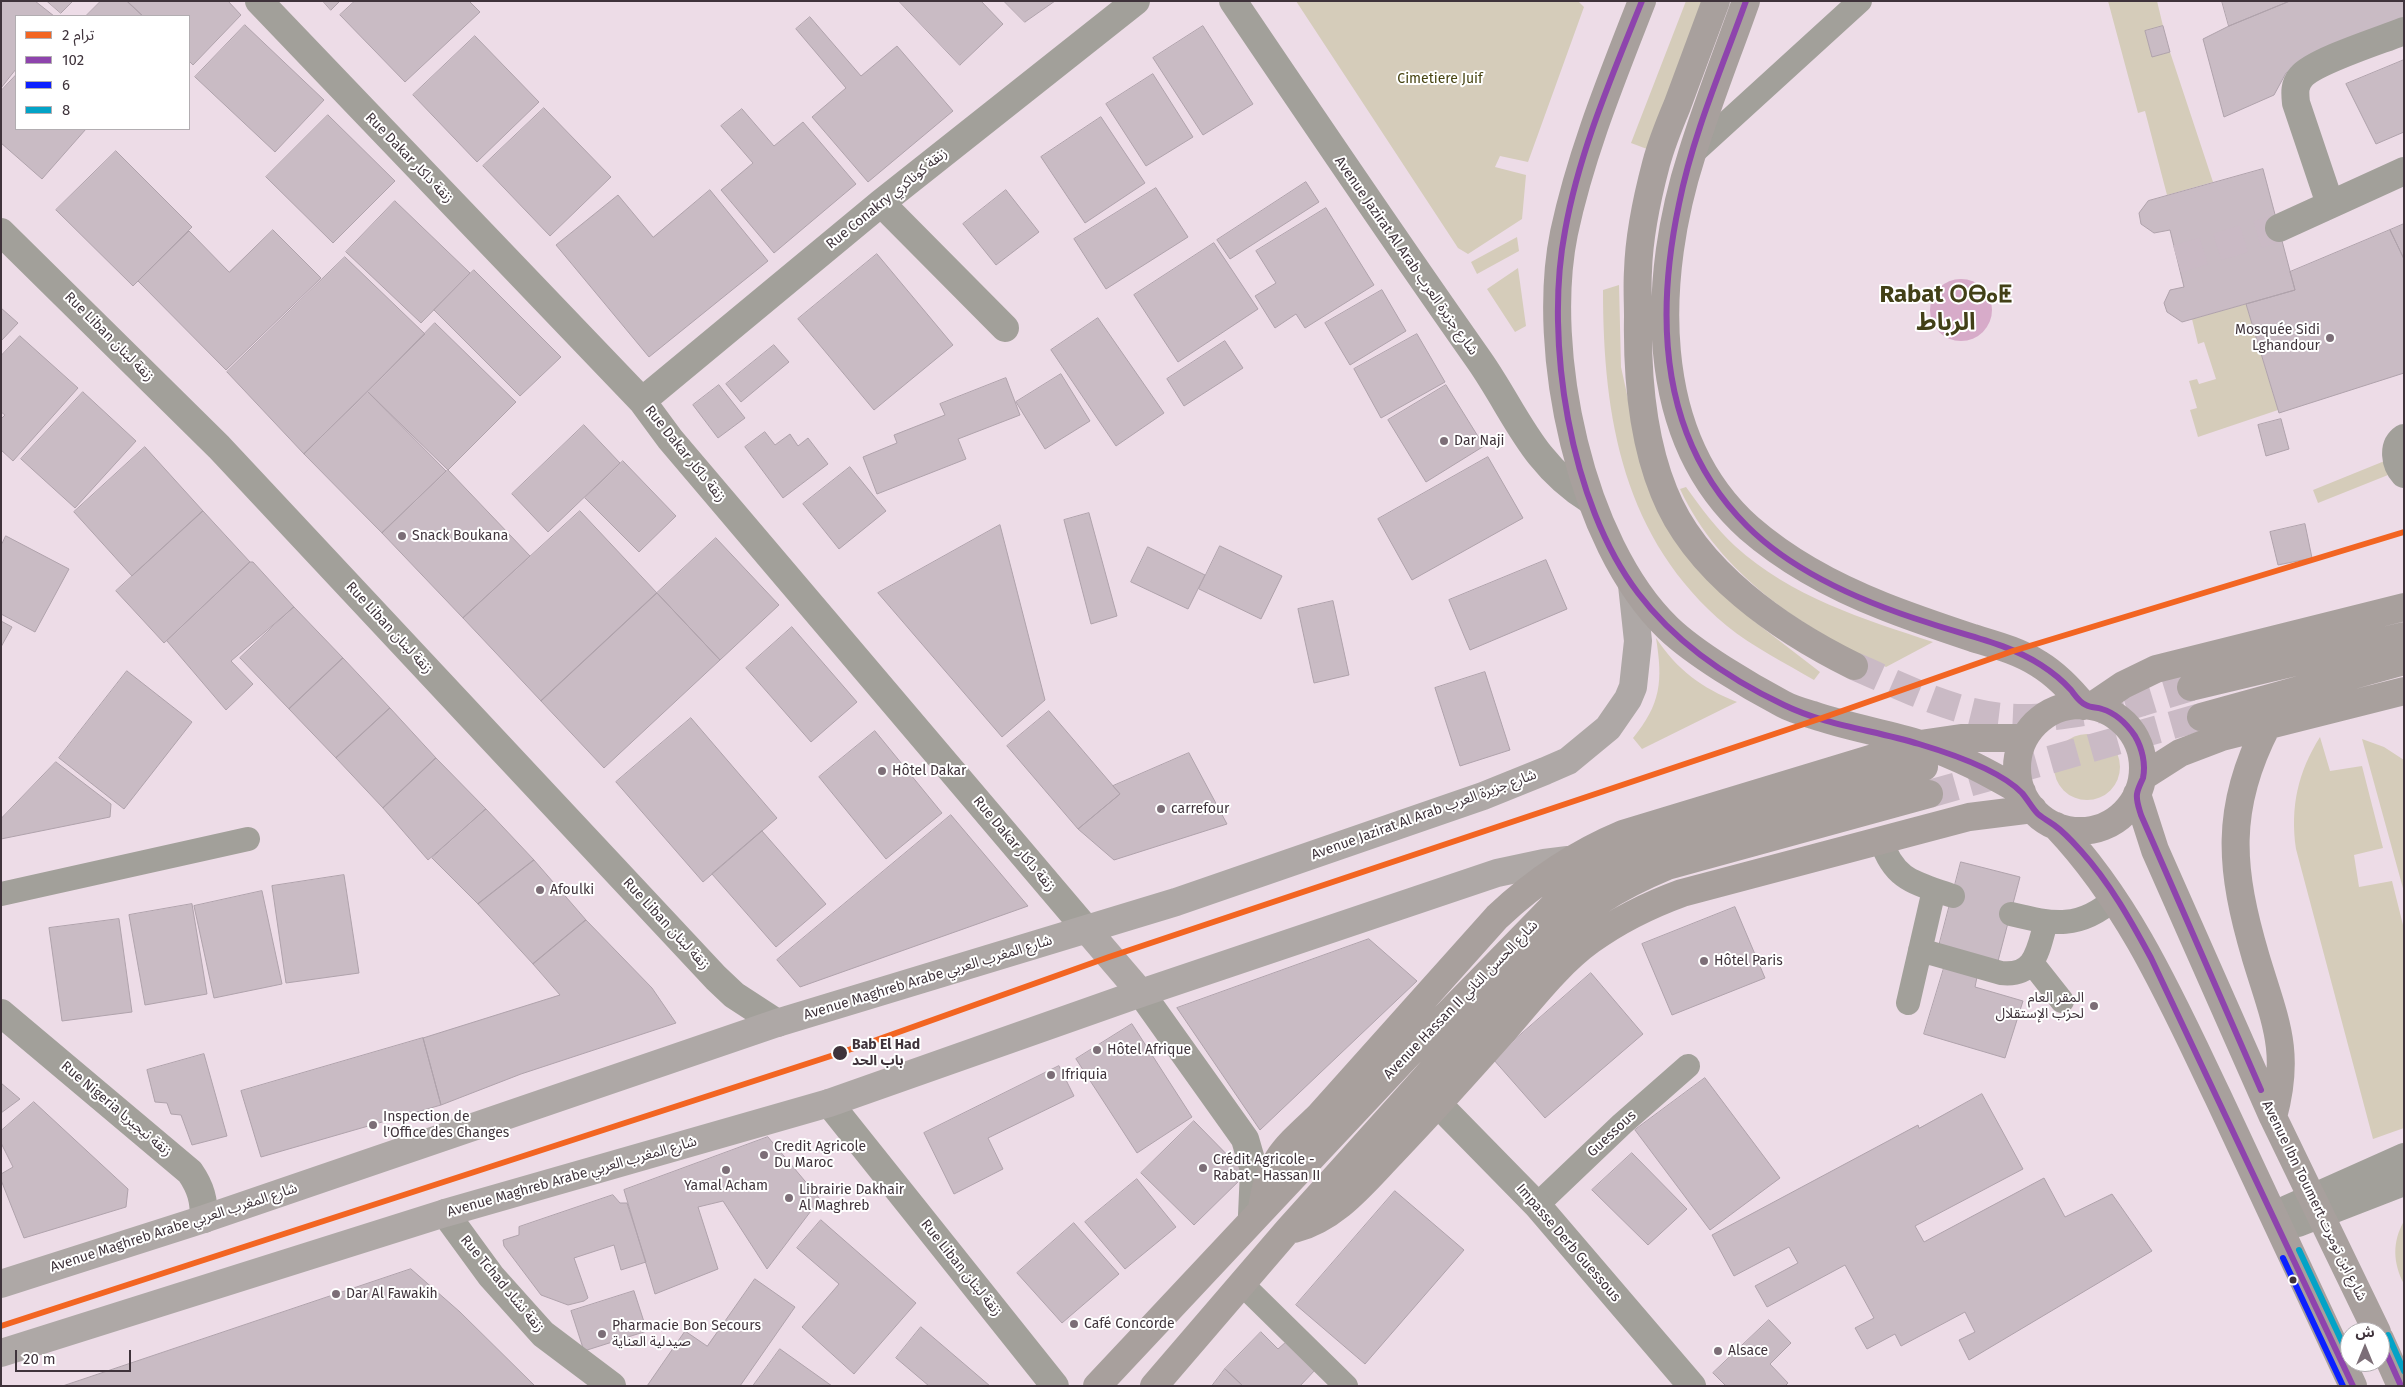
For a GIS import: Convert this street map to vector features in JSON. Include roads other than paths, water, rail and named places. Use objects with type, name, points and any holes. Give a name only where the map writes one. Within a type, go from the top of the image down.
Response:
[{"type":"main road","points":[[1642,1],[1582,161],[1564,235],[1559,276],[1558,315],[1569,425],[1590,500],[1610,543],[1632,585],[1668,628],[1708,658],[1786,706],[1922,756],[1973,765],[2027,801],[2056,826],[2088,860],[2144,945],[2277,1222],[2353,1386]]},
{"type":"main road","points":[[1716,1],[1656,162],[1641,235],[1638,270],[1640,379],[1654,467],[1664,494],[1683,527],[1704,555],[1735,589],[1767,614],[1822,651],[1854,666]]},
{"type":"main road","points":[[1746,1],[1691,155],[1676,217],[1666,281],[1664,319],[1667,357],[1683,431],[1700,465],[1721,498],[1747,526],[1776,550],[1809,571],[1882,606],[2014,651],[2039,664],[2056,676],[2088,706],[2117,717],[2131,731],[2141,749],[2140,785]]},
{"type":"main road","name":"Avenue Jazirat Al Arab شارع جزيرة العرب","points":[[1087,930],[1176,902],[1464,802],[1568,761],[1608,728],[1620,712],[1633,687],[1638,641],[1632,585]]},
{"type":"main road","points":[[2027,801],[2016,765],[2024,738],[2043,716],[2056,709],[2088,706],[2123,685],[2156,669],[2404,607]]},
{"type":"main road","points":[[2192,687],[2404,636]]},
{"type":"main road","points":[[2201,717],[2404,661]]},
{"type":"main road","points":[[2056,826],[2072,830],[2088,830],[2103,826],[2117,818],[2128,808],[2140,785],[2168,760],[2201,744],[2404,692]]},
{"type":"main road","points":[[2267,726],[2245,775],[2237,810],[2234,855],[2241,899],[2280,1034],[2281,1076],[2273,1118]]},
{"type":"main road","points":[[1257,1216],[1269,1176],[1287,1145],[1318,1117],[1497,917],[1531,887],[1568,860],[1623,834],[1922,756],[1968,738],[2024,738]]},
{"type":"main road","name":"Avenue Hassan II شارع الحسن الثاني","points":[[1097,1386],[1527,931],[1560,899],[1590,878],[1616,864],[1652,849],[1922,756]]},
{"type":"main road","name":"Avenue Ibn Toumert شارع ابن تومرت","points":[[2140,785],[2155,850],[2273,1118],[2314,1207],[2355,1284],[2372,1322]]},
{"type":"main road","name":"Avenue Hassan II شارع الحسن الثاني","points":[[1154,1386],[1288,1230],[1542,948],[1575,917],[1605,895],[1631,881],[1693,858],[1929,794]]},
{"type":"main road","points":[[1288,1230],[1317,1221],[1342,1204],[1439,1104],[1564,964],[1589,941],[1618,921],[1650,905],[1682,893],[2027,801]]},
{"type":"main road","points":[[1087,930],[1141,994],[1497,873],[1568,860]]},
{"type":"main road","name":"Avenue Maghreb Arabe شارع المغرب العربي","points":[[1,1284],[204,1220],[777,1023],[1087,930]]},
{"type":"main road","name":"Avenue Maghreb Arabe شارع المغرب العربي","points":[[1,1354],[445,1213],[829,1103],[1141,994]]},
{"type":"main road","points":[[2390,1361],[2401,1386]]},
{"type":"street","name":"Rue Dakar زنقة داكار","points":[[259,1],[642,401],[670,439],[1087,930]]},
{"type":"street","name":"Rue Conakry زنقة كوناكري","points":[[642,401],[881,203],[1136,1]]},
{"type":"street","name":"Avenue Jazirat Al Arab شارع جزيرة العرب","points":[[1232,1],[1385,227],[1495,383],[1529,443],[1556,475],[1590,500]]},
{"type":"street","points":[[2330,204],[2296,103],[2295,91],[2297,83],[2310,69],[2404,31]]},
{"type":"street","points":[[2278,228],[2404,171]]},
{"type":"street","points":[[881,203],[1005,328]]},
{"type":"street","name":"Rue Liban زنقة لبنان","points":[[1,232],[219,447],[716,978],[741,1000],[777,1023]]},
{"type":"street","points":[[2404,438],[2396,448],[2396,460],[2404,474]]},
{"type":"street","points":[[1141,994],[1245,1139],[1254,1170],[1257,1216]]},
{"type":"street","name":"Rue Nigeria زنقة نيجيريا","points":[[1,1013],[190,1172],[199,1186],[204,1203],[204,1220]]},
{"type":"street","name":"Rue Liban زنقة لبنان","points":[[829,1103],[1055,1386]]},
{"type":"street","name":"Impasse Derb Guessous","points":[[1439,1104],[1537,1205],[1692,1386]]},
{"type":"street","points":[[2314,1207],[2404,1157]]},
{"type":"street","points":[[2277,1222],[2314,1207],[2404,1182]]},
{"type":"street","name":"Rue Tchad زنقة نشاد","points":[[445,1213],[491,1276],[537,1327],[612,1386]]},
{"type":"lane","points":[[1691,155],[1860,1]]},
{"type":"lane","points":[[1,894],[248,839]]},
{"type":"lane","points":[[1881,840],[1885,853],[1901,875],[1912,883],[1943,893],[1920,950],[1908,1003]]},
{"type":"lane","points":[[2011,914],[2046,922],[2076,921],[2090,916],[2114,898]]},
{"type":"lane","points":[[1920,950],[2001,974],[2012,975],[2024,971],[2032,962],[2046,922]]},
{"type":"lane","points":[[2032,962],[2062,1001]]},
{"type":"lane","name":"Guessous","points":[[1537,1205],[1622,1124],[1688,1066]]},
{"type":"lane","points":[[1242,1284],[1346,1386]]},
{"type":"tunnel","points":[[2177,259],[2279,228]]},
{"type":"tunnel","points":[[1854,666],[1937,701],[1980,714],[2002,717],[2039,718],[2144,702]]},
{"type":"tunnel","points":[[2126,707],[2191,687]]},
{"type":"tunnel","points":[[1929,794],[2201,717]]},
{"type":"tram line","name":"2","points":[[1,1326],[840,1053],[1109,957],[1822,718],[2013,651],[2404,532]]},
{"type":"place","name":"Mosquée Sidi Lghandour","points":[[2330,338]]},
{"type":"place","name":"Dar Naji","points":[[1444,441]]},
{"type":"place","name":"Snack Boukana","points":[[402,536]]},
{"type":"place","name":"Hôtel Dakar","points":[[882,771]]},
{"type":"place","name":"carrefour","points":[[1161,809]]},
{"type":"place","name":"Afoulki","points":[[540,890]]},
{"type":"place","name":"Hôtel Paris","points":[[1704,961]]},
{"type":"place","name":"المقر العام لحزب الإستقلال","points":[[2094,1006]]},
{"type":"place","name":"Hôtel Afrique","points":[[1097,1050]]},
{"type":"place","name":"Bab El Had باب الحد","points":[[840,1053]]},
{"type":"place","name":"Ifriquia","points":[[1051,1075]]},
{"type":"place","name":"Inspection de l'Office des Changes","points":[[373,1125]]},
{"type":"place","name":"Credit Agricole Du Maroc","points":[[764,1155]]},
{"type":"place","name":"Crédit Agricole - Rabat - Hassan II","points":[[1203,1168]]},
{"type":"place","name":"Yamal Acham","points":[[726,1170]]},
{"type":"place","name":"Librairie Dakhair Al Maghreb","points":[[789,1198]]},
{"type":"place","name":"Dar Al Fawakih","points":[[336,1294]]},
{"type":"place","name":"Café Concorde","points":[[1074,1324]]},
{"type":"place","name":"Pharmacie Bon Secours صيدلية العناية","points":[[602,1334]]},
{"type":"place","name":"Alsace","points":[[1718,1351]]},
{"type":"district","name":"Rabat ⵔⴱⴰⵟ الرباط","points":[[1946,309]]},
{"type":"park label","name":"Cimetiere Juif","points":[[1440,79]]}]
